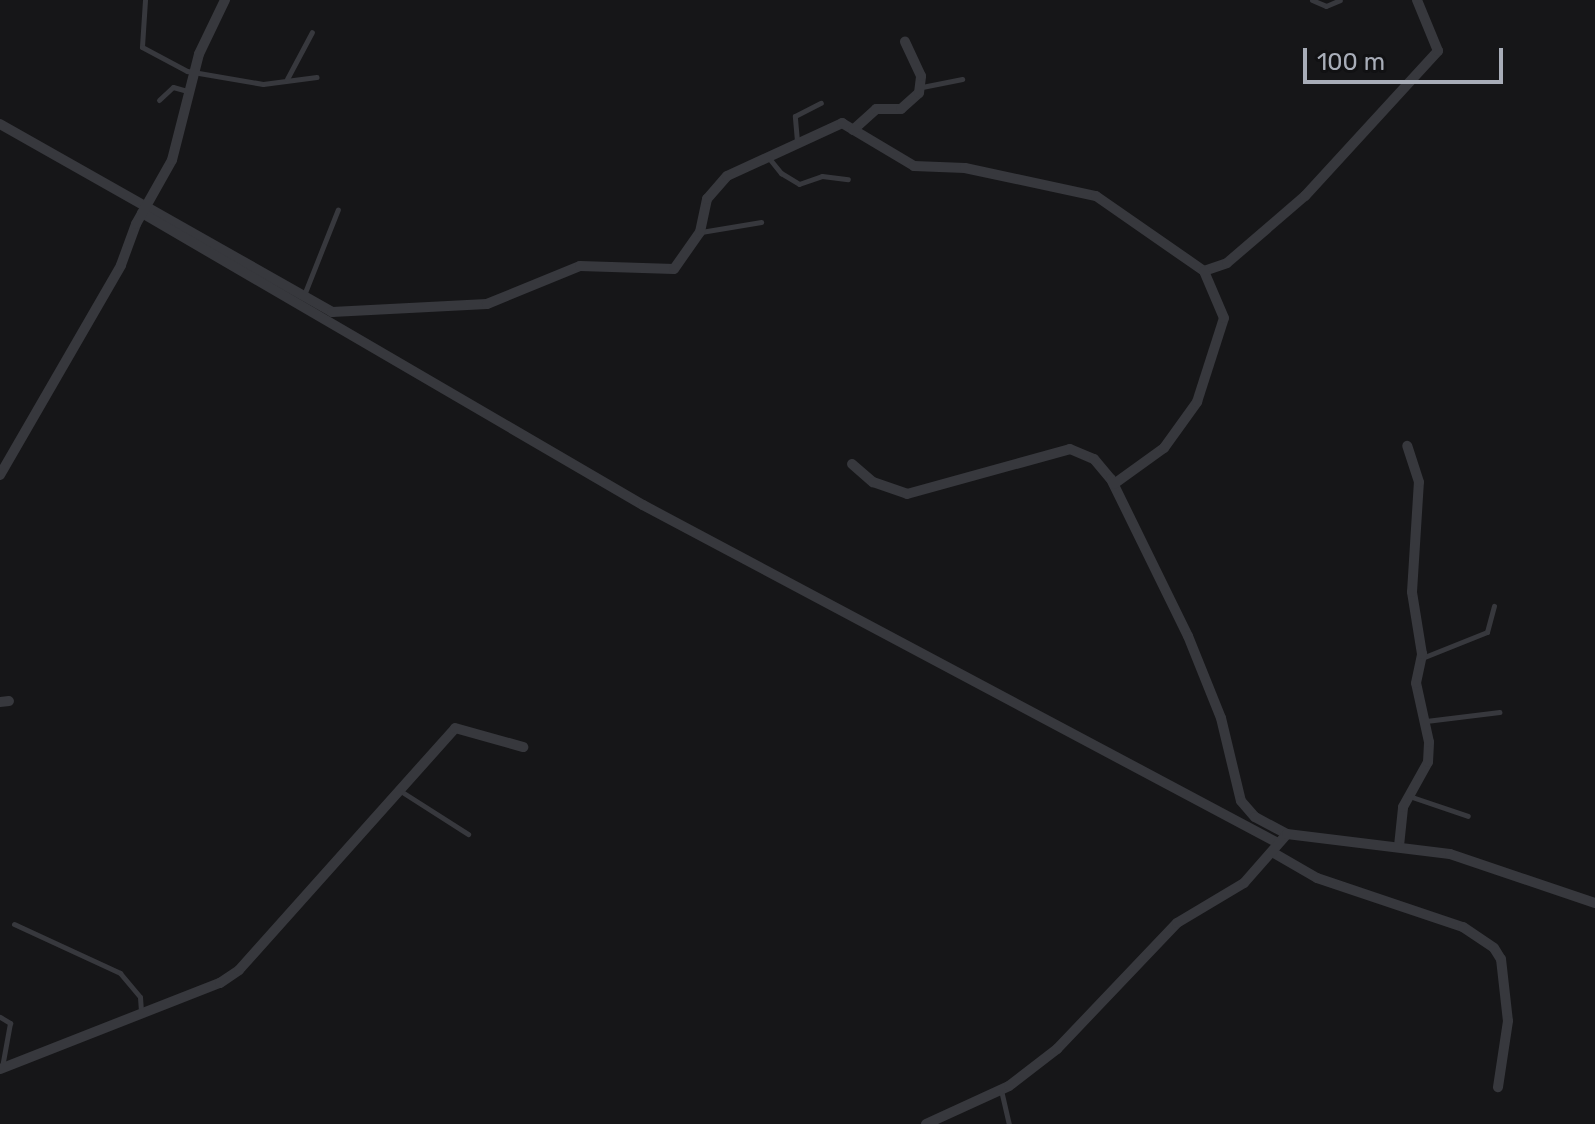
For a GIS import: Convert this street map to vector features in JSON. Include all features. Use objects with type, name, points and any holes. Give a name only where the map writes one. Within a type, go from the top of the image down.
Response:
[{"type":"street","points":[[0,475],[121,265],[144,210],[172,160],[195,74],[225,0]]},
{"type":"street","points":[[1204,271],[1227,263],[1305,196],[1438,51],[1417,0]]},
{"type":"street","points":[[853,130],[881,107],[901,109],[922,87],[905,42]]},
{"type":"street","points":[[0,124],[643,505],[1275,847],[1317,878],[1485,938],[1501,959],[1508,1021],[1498,1087]]},
{"type":"street","points":[[144,210],[303,300],[332,312],[487,304],[580,266],[645,273],[674,269],[700,232],[712,190],[746,164],[836,124],[853,130],[914,166],[965,168],[1096,196],[1204,271],[1224,318],[1197,402],[1164,448],[1114,484]]},
{"type":"street","points":[[1399,846],[1408,795],[1428,762],[1426,721],[1416,683],[1421,658],[1412,592],[1419,482],[1407,446]]},
{"type":"street","points":[[852,464],[893,492],[917,493],[1070,449],[1094,459],[1114,484],[1188,636],[1221,718],[1241,801],[1255,817],[1287,834],[1450,854],[1595,903]]},
{"type":"street","points":[[1,1068],[220,983],[239,970],[455,728],[523,747]]},
{"type":"street","points":[[926,1124],[1001,1090],[1095,1014],[1177,923],[1244,883],[1287,834]]},
{"type":"lane","points":[[145,0],[142,47],[195,74],[263,84],[317,77]]},
{"type":"lane","points":[[1312,0],[1326,6],[1340,0]]},
{"type":"lane","points":[[287,80],[312,32]]},
{"type":"lane","points":[[922,87],[962,79]]},
{"type":"lane","points":[[159,100],[173,87],[191,92]]},
{"type":"lane","points":[[797,141],[795,116],[821,103]]},
{"type":"lane","points":[[767,156],[781,173],[799,184],[822,176],[848,179]]},
{"type":"lane","points":[[303,300],[338,209]]},
{"type":"lane","points":[[700,232],[761,222]]},
{"type":"lane","points":[[1421,658],[1487,632],[1494,606]]},
{"type":"lane","points":[[1426,721],[1499,712]]},
{"type":"lane","points":[[398,790],[468,834]]},
{"type":"lane","points":[[1408,795],[1468,816]]},
{"type":"lane","points":[[14,924],[120,973],[140,997],[141,1012]]},
{"type":"lane","points":[[0,1017],[10,1023],[1,1068]]},
{"type":"lane","points":[[1001,1090],[1009,1124]]}]
